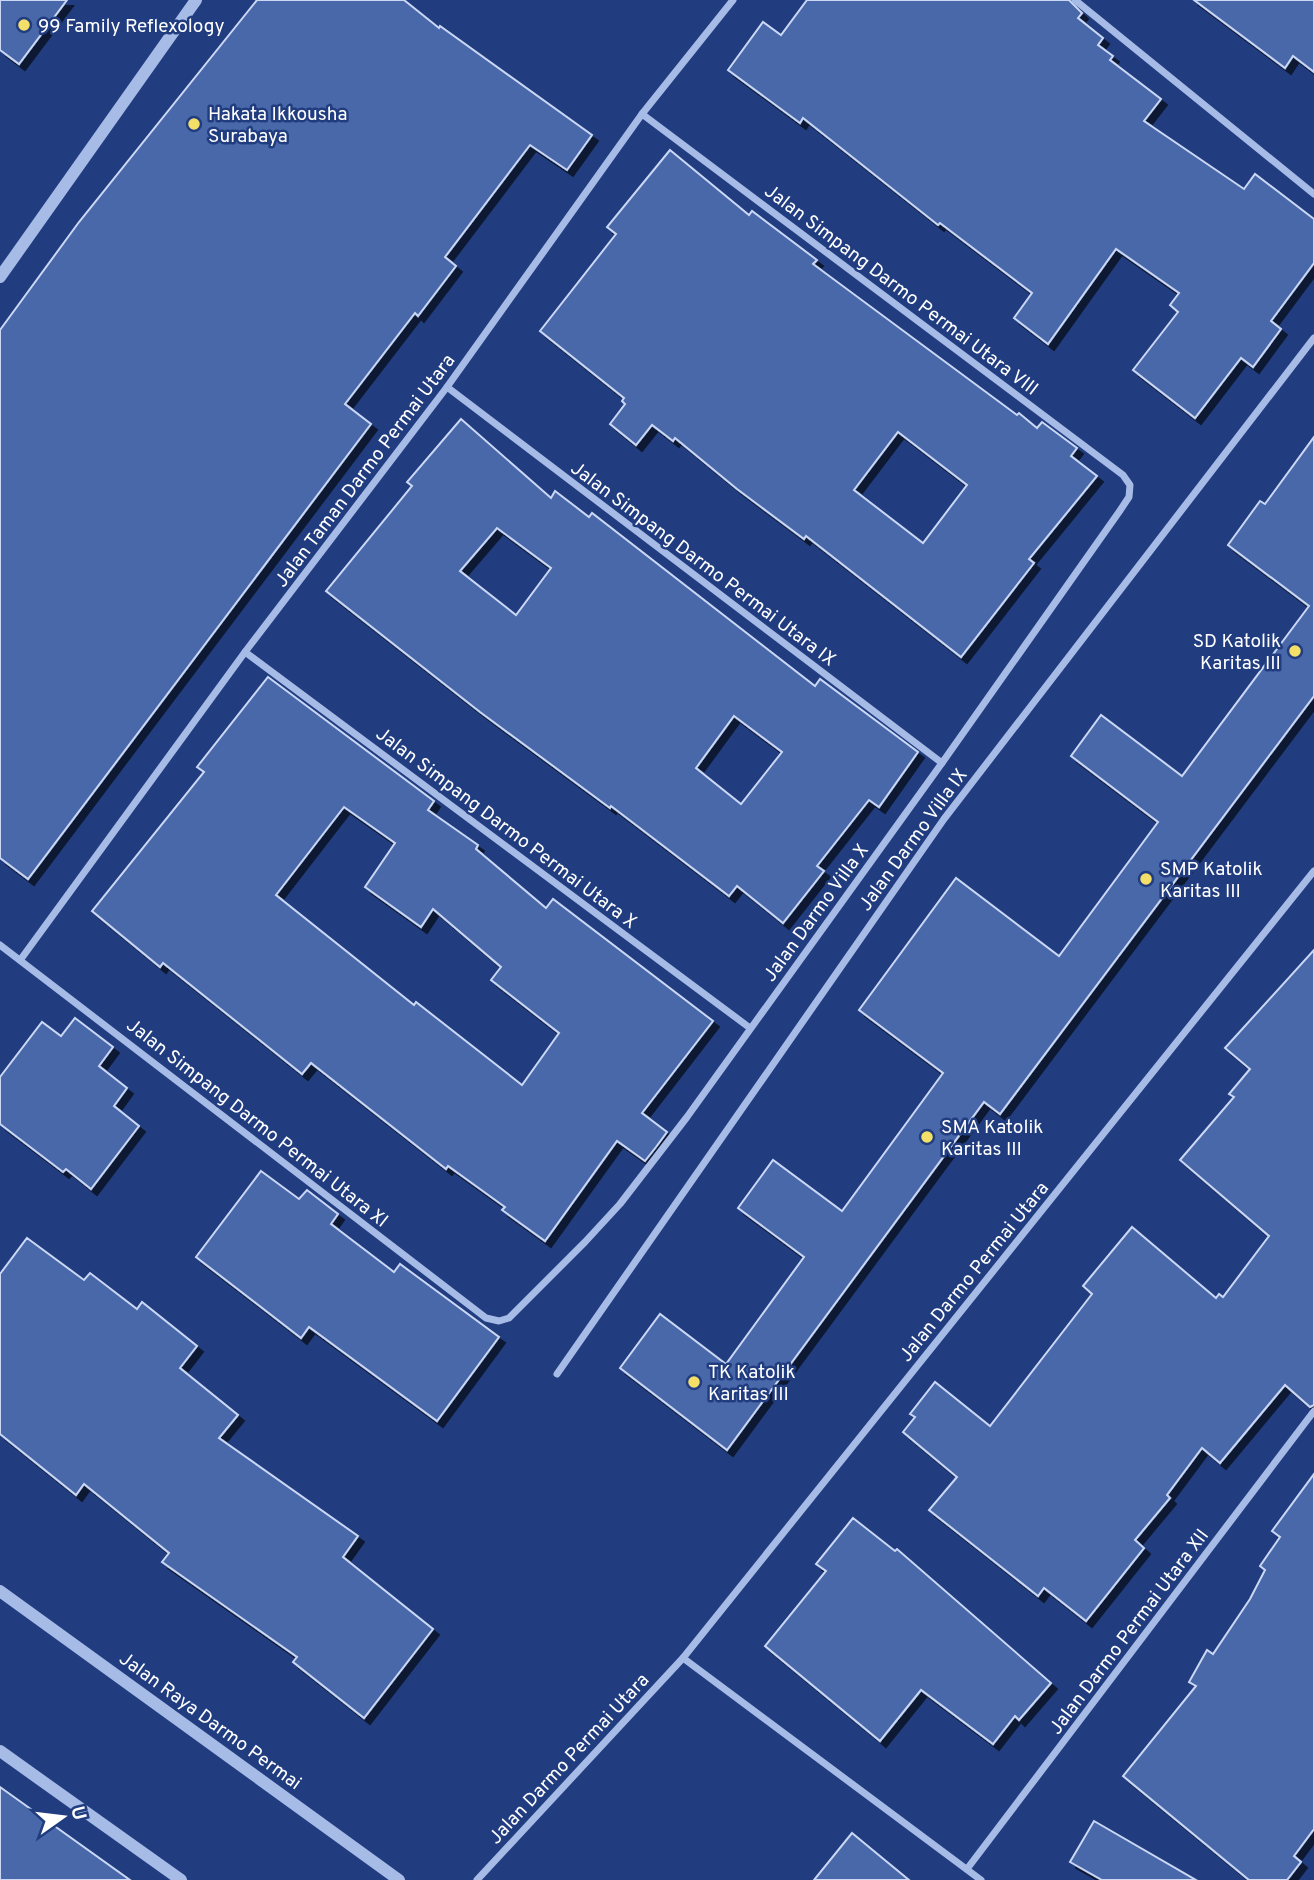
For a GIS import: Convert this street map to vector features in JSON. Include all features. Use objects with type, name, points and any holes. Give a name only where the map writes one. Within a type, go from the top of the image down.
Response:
[{"type":"street","points":[[0,278],[196,0]]},
{"type":"street","name":"Jalan Taman Darmo Permai Utara","points":[[20,959],[245,652],[447,387],[642,114],[733,0]]},
{"type":"street","points":[[1075,0],[1314,194]]},
{"type":"street","name":"Jalan Simpang Darmo Permai Utara VIII","points":[[642,114],[1123,475],[1130,485],[1129,497]]},
{"type":"street","name":"Jalan Darmo Villa IX","points":[[557,1374],[944,819],[1314,338]]},
{"type":"street","name":"Jalan Simpang Darmo Permai Utara IX","points":[[447,387],[942,764]]},
{"type":"street","name":"Jalan Darmo Villa X","points":[[499,1321],[509,1318],[585,1242],[620,1204],[687,1117],[942,764],[1129,497]]},
{"type":"street","name":"Jalan Simpang Darmo Permai Utara X","points":[[245,652],[750,1028]]},
{"type":"street","name":"Jalan Darmo Permai Utara","points":[[477,1880],[683,1657],[1314,871]]},
{"type":"street","name":"Jalan Simpang Darmo Permai Utara XI","points":[[0,945],[486,1318],[499,1321]]},
{"type":"street","name":"Jalan Darmo Permai Utara XII","points":[[967,1869],[1314,1411]]},
{"type":"street","name":"Jalan Raya Darmo Permai","points":[[0,1591],[400,1880]]},
{"type":"street","points":[[683,1657],[981,1880]]},
{"type":"street","points":[[0,1751],[181,1880]]},
{"type":"building","name":"99 Family Reflexology","points":[[0,0],[67,0],[19,64],[0,50]]},
{"type":"building","points":[[257,0],[404,0],[439,28],[440,26],[592,135],[567,170],[530,145],[445,257],[456,266],[418,316],[415,313],[345,404],[371,424],[28,879],[0,858],[0,330],[79,222]]},
{"type":"building","points":[[807,0],[1069,0],[1082,13],[1078,18],[1103,38],[1098,45],[1113,56],[1110,60],[1161,99],[1144,121],[1244,189],[1255,174],[1314,219],[1314,263],[1271,321],[1281,329],[1253,367],[1241,358],[1195,418],[1133,370],[1178,312],[1170,305],[1179,293],[1116,249],[1048,344],[1014,318],[1032,293],[940,223],[938,225],[803,118],[800,123],[728,70],[763,22],[781,35]]},
{"type":"building","points":[[1194,0],[1314,0],[1314,72],[1293,56],[1285,68]]},
{"type":"building","points":[[670,150],[749,215],[752,211],[817,260],[813,264],[1017,415],[1019,413],[1037,428],[1042,422],[1077,448],[1071,456],[1097,476],[1029,559],[1034,563],[961,657],[806,536],[804,539],[737,489],[675,438],[673,441],[652,425],[636,445],[610,424],[625,404],[622,401],[624,398],[540,331],[616,234],[607,227]],"holes":[[[898,432],[967,485],[923,543],[854,490]]]},
{"type":"building","points":[[461,419],[551,498],[555,491],[589,517],[592,513],[815,686],[820,679],[918,752],[879,807],[869,800],[817,866],[824,871],[783,923],[737,886],[729,896],[611,806],[610,808],[480,712],[326,591],[412,486],[407,482]],"holes":[[[497,528],[551,568],[516,615],[460,571]],[[734,716],[782,752],[741,804],[696,768]]]},
{"type":"building","points":[[1314,437],[1314,696],[1000,1114],[984,1102],[727,1450],[620,1368],[660,1314],[726,1364],[804,1257],[738,1208],[773,1160],[842,1211],[943,1073],[859,1010],[956,878],[1059,956],[1158,822],[1071,756],[1101,715],[1182,776],[1309,606],[1228,545],[1260,501],[1265,504]]},
{"type":"building","points":[[268,677],[434,801],[428,810],[478,845],[476,849],[546,908],[553,899],[713,1021],[642,1113],[667,1132],[645,1161],[617,1141],[545,1241],[502,1210],[505,1207],[448,1166],[446,1169],[311,1063],[302,1074],[163,963],[160,967],[92,911],[204,772],[197,767]],"holes":[[[344,807],[395,843],[365,887],[421,927],[433,909],[501,967],[491,980],[559,1033],[522,1085],[416,1002],[414,1005],[276,895]]]},
{"type":"building","points":[[1314,950],[1314,1405],[1310,1407],[1285,1385],[1220,1463],[1202,1448],[1167,1495],[1170,1498],[1135,1540],[1144,1548],[1086,1621],[1044,1588],[1038,1596],[929,1510],[957,1477],[903,1432],[915,1417],[910,1414],[935,1382],[990,1426],[1092,1294],[1083,1286],[1132,1227],[1216,1298],[1219,1294],[1223,1297],[1269,1236],[1180,1160],[1234,1097],[1229,1094],[1250,1069],[1225,1048]]},
{"type":"building","points":[[75,1018],[113,1047],[99,1066],[127,1088],[114,1106],[139,1126],[91,1189],[66,1169],[63,1172],[0,1124],[0,1077],[42,1022],[61,1036]]},
{"type":"building","points":[[261,1171],[299,1199],[307,1190],[338,1214],[331,1224],[394,1272],[400,1264],[499,1337],[437,1421],[309,1327],[301,1338],[196,1257]]},
{"type":"building","points":[[27,1238],[84,1280],[90,1273],[137,1309],[142,1302],[197,1346],[180,1368],[238,1415],[219,1438],[358,1536],[343,1557],[433,1629],[364,1718],[293,1662],[297,1657],[162,1562],[169,1553],[84,1484],[76,1495],[0,1434],[0,1274]]},
{"type":"building","points":[[1314,1474],[1314,1829],[1294,1856],[1301,1862],[1287,1880],[1249,1880],[1123,1776],[1196,1686],[1189,1682],[1207,1650],[1213,1654],[1250,1599],[1265,1570],[1260,1566],[1280,1537],[1272,1531]]},
{"type":"building","points":[[853,1518],[895,1551],[897,1549],[1051,1683],[1019,1720],[1015,1716],[993,1744],[921,1690],[880,1741],[765,1646],[826,1571],[816,1564]]},
{"type":"building","points":[[0,1787],[130,1880],[0,1880]]},
{"type":"building","points":[[1094,1821],[1196,1880],[1102,1880],[1070,1862]]},
{"type":"building","points":[[852,1833],[909,1880],[814,1880]]},
{"type":"place","name":"99 Family Reflexology","points":[[24,25]]},
{"type":"place","name":"Hakata Ikkousha Surabaya","points":[[194,124]]},
{"type":"place","name":"SD Katolik Karitas III","points":[[1295,651]]},
{"type":"place","name":"SMP Katolik Karitas III","points":[[1146,879]]},
{"type":"place","name":"SMA Katolik Karitas III","points":[[927,1137]]},
{"type":"place","name":"TK Katolik Karitas III","points":[[694,1382]]}]
